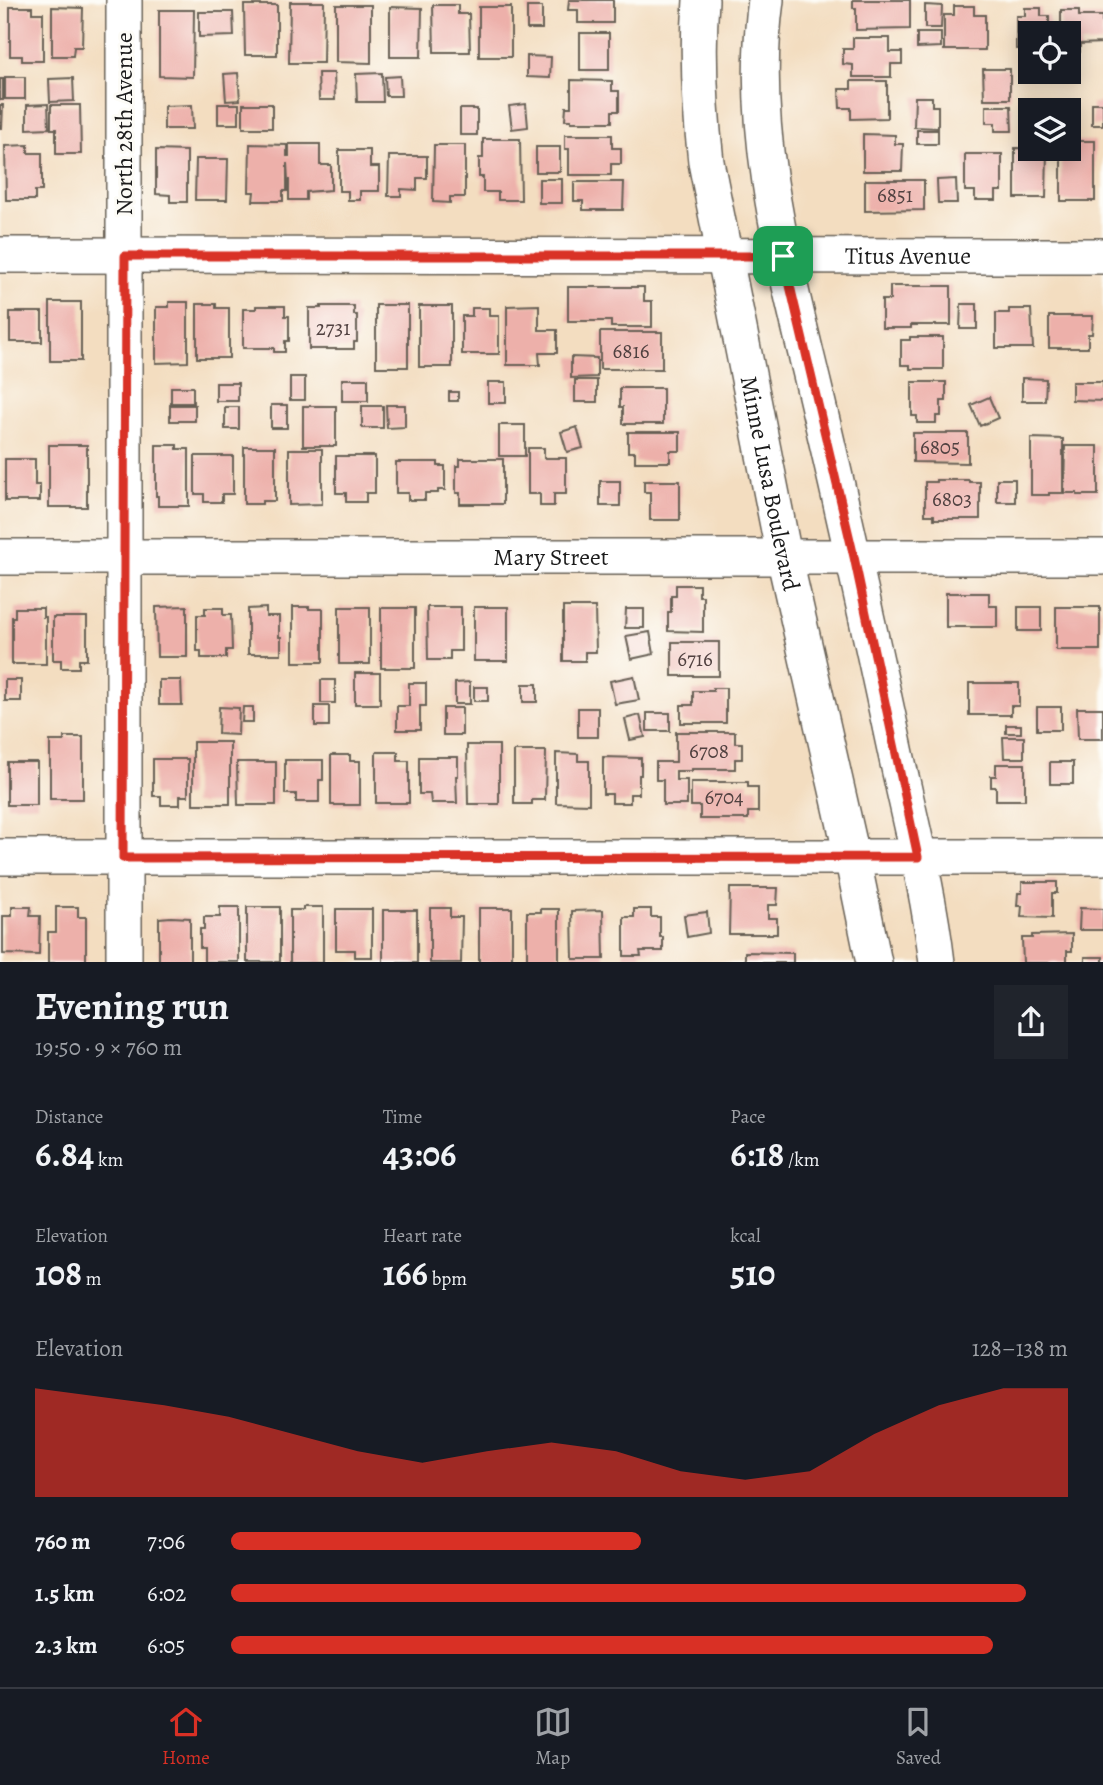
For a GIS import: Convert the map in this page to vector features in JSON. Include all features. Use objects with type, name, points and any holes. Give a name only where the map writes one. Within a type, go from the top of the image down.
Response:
[{"type":"street","name":"North 28th Avenue","points":[[124,0],[124,962]]},
{"type":"street","name":"Minne Lusa Boulevard","points":[[701,0],[699,75],[706,162],[784,556],[874,962]]},
{"type":"street","points":[[766,0],[761,58],[762,96],[769,167],[783,256],[854,557],[918,857],[937,962]]},
{"type":"street","name":"Titus Avenue","points":[[0,256],[1103,256]]},
{"type":"street","name":"Mary Street","points":[[0,557],[1103,557]]},
{"type":"street","points":[[0,858],[1103,857]]},
{"type":"building","points":[[569,0],[613,0],[613,23],[578,23],[578,10],[568,10]]},
{"type":"building","points":[[853,0],[910,0],[910,29],[856,30],[856,8],[853,8]]},
{"type":"building","points":[[290,2],[324,2],[323,63],[289,63]]},
{"type":"building","points":[[244,5],[277,5],[277,55],[245,55]]},
{"type":"building","points":[[336,5],[371,5],[371,63],[336,62]]},
{"type":"building","points":[[433,5],[458,5],[458,14],[469,14],[470,52],[434,52]]},
{"type":"building","points":[[925,5],[942,6],[941,28],[925,28]]},
{"type":"building","points":[[954,6],[974,6],[974,15],[985,15],[985,50],[944,50],[944,15],[954,15]]},
{"type":"building","points":[[10,7],[32,7],[32,13],[43,13],[43,61],[22,61],[22,56],[10,56]]},
{"type":"building","points":[[52,7],[83,8],[82,47],[74,47],[73,56],[52,56]]},
{"type":"building","points":[[390,7],[422,8],[421,57],[390,57]]},
{"type":"building","points":[[479,7],[511,7],[511,57],[479,57]]},
{"type":"building","points":[[527,7],[542,7],[542,29],[527,29]]},
{"type":"building","points":[[1025,8],[1041,8],[1041,16],[1049,16],[1049,21],[1018,21],[1016,49],[1016,16],[1025,16]]},
{"type":"building","points":[[159,10],[194,10],[193,77],[159,76]]},
{"type":"building","points":[[1061,10],[1079,10],[1079,16],[1102,16],[1102,43],[1081,44],[1081,21],[1061,21]]},
{"type":"building","points":[[199,12],[233,12],[234,36],[199,37]]},
{"type":"building","points":[[580,33],[609,33],[609,70],[580,70]]},
{"type":"building","points":[[917,33],[941,33],[941,47],[917,48]]},
{"type":"building","points":[[853,38],[890,38],[890,52],[902,52],[902,64],[891,64],[891,77],[853,77],[853,65],[843,64],[843,49],[853,49]]},
{"type":"building","points":[[527,56],[551,57],[550,78],[527,77]]},
{"type":"building","points":[[983,69],[1010,69],[1010,99],[984,99]]},
{"type":"building","points":[[238,73],[240,100],[226,101],[224,74]]},
{"type":"building","points":[[318,73],[334,73],[335,100],[319,100]]},
{"type":"building","points":[[382,73],[383,102],[357,102],[356,74]]},
{"type":"building","points":[[400,76],[401,96],[386,96],[385,77]]},
{"type":"building","points":[[5,77],[25,77],[25,99],[5,99]]},
{"type":"building","points":[[73,78],[74,101],[50,102],[49,79]]},
{"type":"building","points":[[0,79],[3,79],[3,100],[0,100]]},
{"type":"building","points":[[571,80],[612,81],[612,91],[619,91],[619,111],[612,111],[612,122],[565,120],[566,107],[571,107]]},
{"type":"building","points":[[851,81],[887,81],[887,118],[851,119],[851,108],[840,108],[839,89],[851,89]]},
{"type":"building","points":[[915,97],[932,97],[932,106],[938,106],[938,128],[914,127]]},
{"type":"building","points":[[1092,103],[1103,103],[1103,125],[1092,125]]},
{"type":"building","points":[[48,104],[49,128],[27,129],[27,105]]},
{"type":"building","points":[[218,104],[239,104],[239,124],[218,124]]},
{"type":"building","points":[[243,104],[272,104],[272,128],[243,128]]},
{"type":"building","points":[[526,104],[528,127],[512,129],[509,106]]},
{"type":"building","points":[[0,105],[3,105],[2,128],[0,128]]},
{"type":"building","points":[[51,105],[80,105],[81,154],[56,154],[56,129],[51,129]]},
{"type":"building","points":[[192,105],[193,129],[164,129],[164,106]]},
{"type":"building","points":[[986,106],[1011,106],[1012,131],[995,131],[995,123],[986,123]]},
{"type":"building","points":[[460,109],[477,109],[477,135],[460,135]]},
{"type":"building","points":[[917,130],[938,130],[938,144],[917,144]]},
{"type":"building","points":[[863,134],[895,135],[895,144],[903,144],[902,171],[863,171]]},
{"type":"building","points":[[565,135],[612,135],[612,148],[621,148],[621,164],[611,164],[611,175],[569,175],[569,149],[565,149]]},
{"type":"building","points":[[483,139],[520,139],[521,200],[498,200],[498,192],[483,192],[483,177],[479,177],[479,158],[483,158]]},
{"type":"building","points":[[1081,141],[1095,141],[1095,201],[1061,201],[1061,161],[1081,161]]},
{"type":"building","points":[[250,144],[287,145],[289,156],[289,144],[320,144],[320,165],[331,165],[331,190],[306,192],[306,200],[289,200],[287,163],[287,191],[283,191],[283,201],[253,201],[254,192],[249,192]]},
{"type":"building","points":[[28,145],[28,153],[42,153],[42,191],[35,191],[35,200],[6,200],[5,146]]},
{"type":"building","points":[[434,145],[465,145],[465,197],[450,197],[450,203],[433,202]]},
{"type":"building","points":[[536,147],[560,147],[560,172],[536,172]]},
{"type":"building","points":[[1015,148],[1018,148],[1018,161],[1047,161],[1046,198],[1015,198]]},
{"type":"building","points":[[156,150],[187,151],[187,202],[170,202],[170,195],[156,194]]},
{"type":"building","points":[[339,150],[370,150],[370,167],[379,167],[379,191],[360,191],[360,200],[348,200],[348,191],[339,191]]},
{"type":"building","points":[[965,154],[1002,154],[1002,191],[996,191],[996,200],[975,200],[975,191],[965,191]]},
{"type":"building","points":[[389,156],[427,156],[427,178],[417,178],[417,190],[401,189],[401,196],[388,196]]},
{"type":"building","points":[[196,159],[228,159],[227,200],[195,200]]},
{"type":"building","points":[[539,179],[562,179],[562,203],[539,203]]},
{"type":"building","points":[[956,179],[957,203],[938,203],[937,180]]},
{"type":"building","points":[[865,180],[924,180],[924,210],[865,211]]},
{"type":"building","points":[[574,182],[624,182],[623,210],[583,210],[583,201],[574,201]]},
{"type":"building","points":[[890,286],[951,286],[951,325],[882,328],[882,300],[890,300]]},
{"type":"building","points":[[568,287],[644,287],[644,301],[652,301],[652,327],[611,327],[611,321],[568,321]]},
{"type":"building","points":[[50,302],[81,302],[81,361],[50,361]]},
{"type":"building","points":[[169,302],[188,302],[188,362],[156,363],[156,307],[169,307]]},
{"type":"building","points":[[197,304],[216,304],[216,308],[229,308],[229,358],[197,358]]},
{"type":"building","points":[[961,304],[977,304],[977,329],[960,329]]},
{"type":"building","points":[[376,305],[408,305],[408,367],[376,367]]},
{"type":"building","points":[[539,305],[539,330],[557,330],[557,353],[539,353],[540,365],[507,365],[507,306]]},
{"type":"building","points":[[256,306],[285,306],[285,316],[289,316],[289,341],[285,341],[285,352],[274,352],[274,348],[243,348],[243,309],[256,309]]},
{"type":"building","points":[[354,306],[354,315],[357,315],[357,342],[354,342],[354,349],[309,349],[309,308]]},
{"type":"building","points":[[419,306],[452,306],[452,367],[419,367]]},
{"type":"building","points":[[472,308],[489,308],[489,316],[499,316],[499,354],[462,354],[462,316],[472,316]]},
{"type":"building","points":[[1009,309],[1031,309],[1033,348],[996,348],[996,313],[1009,313]]},
{"type":"building","points":[[10,312],[42,312],[42,342],[10,342]]},
{"type":"building","points":[[1049,316],[1093,316],[1092,334],[1088,334],[1088,348],[1049,348]]},
{"type":"building","points":[[600,332],[662,332],[662,369],[600,369]]},
{"type":"building","points":[[910,337],[943,337],[943,369],[910,369],[910,365],[901,365],[901,340],[910,340]]},
{"type":"building","points":[[571,357],[597,358],[597,377],[571,378]]},
{"type":"building","points":[[290,377],[305,377],[305,400],[290,400]]},
{"type":"building","points":[[1022,378],[1046,379],[1045,401],[1022,401]]},
{"type":"building","points":[[342,379],[368,379],[368,401],[342,401]]},
{"type":"building","points":[[575,380],[597,380],[597,402],[575,402]]},
{"type":"building","points":[[488,382],[506,382],[506,403],[488,403]]},
{"type":"building","points":[[912,382],[946,382],[946,401],[941,401],[941,416],[936,416],[936,423],[917,423],[917,416],[912,416]]},
{"type":"building","points":[[1072,382],[1103,382],[1103,401],[1072,400]]},
{"type":"building","points":[[216,383],[238,383],[238,401],[216,401]]},
{"type":"building","points":[[171,387],[193,387],[193,403],[171,403]]},
{"type":"building","points":[[620,388],[663,388],[663,424],[623,424]]},
{"type":"building","points":[[449,392],[458,392],[458,401],[449,401]]},
{"type":"building","points":[[989,397],[998,418],[980,426],[971,405]]},
{"type":"building","points":[[170,405],[195,405],[195,421],[170,421]]},
{"type":"building","points":[[271,405],[287,405],[287,428],[271,428]]},
{"type":"building","points":[[386,405],[405,405],[405,427],[387,428]]},
{"type":"building","points":[[303,406],[336,406],[336,446],[303,446]]},
{"type":"building","points":[[362,406],[383,406],[383,428],[362,428]]},
{"type":"building","points":[[225,407],[239,407],[239,429],[225,429]]},
{"type":"building","points":[[499,425],[525,425],[525,456],[499,456]]},
{"type":"building","points":[[577,427],[583,448],[567,452],[561,432]]},
{"type":"building","points":[[628,432],[680,432],[680,451],[670,451],[670,462],[635,462],[635,452],[628,452]]},
{"type":"building","points":[[913,433],[968,433],[968,463],[913,462]]},
{"type":"building","points":[[1031,438],[1063,439],[1063,493],[1031,495]]},
{"type":"building","points":[[49,445],[87,445],[87,507],[49,507]]},
{"type":"building","points":[[156,445],[177,445],[177,449],[189,449],[189,506],[158,506]]},
{"type":"building","points":[[1065,446],[1098,446],[1098,495],[1064,493]]},
{"type":"building","points":[[244,447],[275,447],[275,501],[244,504]]},
{"type":"building","points":[[528,448],[544,448],[544,458],[566,458],[566,494],[554,494],[554,506],[540,506],[540,494],[528,494]]},
{"type":"building","points":[[289,449],[322,449],[322,504],[289,505]]},
{"type":"building","points":[[195,456],[233,456],[233,494],[222,494],[222,502],[204,502],[204,494],[195,494]]},
{"type":"building","points":[[336,456],[375,456],[375,493],[366,493],[366,502],[346,502],[346,493],[336,493]]},
{"type":"building","points":[[5,459],[35,459],[35,485],[40,485],[40,501],[5,501]]},
{"type":"building","points":[[460,459],[503,459],[503,504],[460,504],[460,493],[456,493],[456,466],[460,466]]},
{"type":"building","points":[[396,462],[438,462],[438,466],[445,466],[445,490],[425,493],[425,500],[408,500],[408,493],[396,493]]},
{"type":"building","points":[[997,479],[1015,479],[1015,502],[997,502]]},
{"type":"building","points":[[600,481],[620,481],[620,506],[600,506]]},
{"type":"building","points":[[644,481],[680,481],[680,520],[650,520],[650,492],[644,492]]},
{"type":"building","points":[[925,482],[980,482],[980,519],[934,519],[934,515],[925,515]]},
{"type":"building","points":[[676,585],[699,585],[699,596],[703,596],[703,632],[668,631],[668,612],[671,612],[671,596],[676,596]]},
{"type":"building","points":[[946,593],[989,593],[989,606],[997,606],[997,627],[946,627]]},
{"type":"building","points":[[187,606],[187,657],[157,657],[156,607]]},
{"type":"building","points":[[293,607],[323,609],[323,662],[293,662]]},
{"type":"building","points":[[339,607],[370,607],[370,664],[339,664]]},
{"type":"building","points":[[427,607],[461,607],[461,651],[450,651],[450,660],[428,660]]},
{"type":"building","points":[[474,607],[508,607],[508,661],[474,661]]},
{"type":"building","points":[[563,607],[595,607],[596,652],[585,652],[585,661],[563,661]]},
{"type":"building","points":[[1018,607],[1041,607],[1041,631],[1018,631]]},
{"type":"building","points":[[1056,607],[1100,607],[1100,650],[1056,650]]},
{"type":"building","points":[[15,608],[43,608],[43,617],[46,617],[46,664],[12,664],[12,617],[15,617]]},
{"type":"building","points":[[205,608],[223,608],[223,615],[231,615],[232,650],[226,650],[226,658],[201,658],[201,651],[197,651],[197,615],[205,615]]},
{"type":"building","points":[[266,608],[266,616],[279,616],[281,654],[248,654],[248,609]]},
{"type":"building","points":[[381,608],[415,608],[415,668],[381,668]]},
{"type":"building","points":[[626,609],[644,609],[644,628],[625,628]]},
{"type":"building","points":[[53,617],[87,617],[87,660],[79,660],[79,668],[61,668],[61,660],[53,660]]},
{"type":"building","points":[[650,632],[654,654],[631,659],[626,636]]},
{"type":"building","points":[[672,642],[719,642],[719,676],[672,676]]},
{"type":"building","points":[[355,673],[380,673],[380,704],[355,704]]},
{"type":"building","points":[[634,676],[639,700],[615,704],[610,681]]},
{"type":"building","points":[[5,680],[21,680],[21,701],[5,701]]},
{"type":"building","points":[[159,680],[181,680],[182,705],[159,705]]},
{"type":"building","points":[[321,680],[335,680],[335,703],[321,703]]},
{"type":"building","points":[[470,682],[470,704],[455,704],[455,683]]},
{"type":"building","points":[[409,683],[426,683],[426,706],[420,706],[420,730],[397,730],[397,706],[409,706]]},
{"type":"building","points":[[969,683],[1019,683],[1019,706],[1011,706],[1011,715],[969,715]]},
{"type":"building","points":[[523,684],[537,684],[537,702],[523,702]]},
{"type":"building","points":[[474,687],[488,687],[488,701],[474,701]]},
{"type":"building","points":[[713,688],[726,688],[726,723],[681,723],[681,705],[693,705],[693,691],[713,691]]},
{"type":"building","points":[[315,706],[329,706],[329,726],[315,726]]},
{"type":"building","points":[[219,707],[239,708],[238,735],[218,734]]},
{"type":"building","points":[[243,707],[253,707],[253,722],[242,722]]},
{"type":"building","points":[[1037,707],[1061,707],[1061,730],[1037,730]]},
{"type":"building","points":[[443,708],[462,708],[462,735],[443,735]]},
{"type":"building","points":[[578,708],[598,708],[598,737],[578,737]]},
{"type":"building","points":[[1077,708],[1103,708],[1103,739],[1078,739]]},
{"type":"building","points":[[647,713],[670,713],[670,731],[647,731]]},
{"type":"building","points":[[640,715],[645,737],[630,740],[625,719]]},
{"type":"building","points":[[1006,725],[1021,725],[1021,733],[1006,733]]},
{"type":"building","points":[[676,732],[735,732],[735,743],[742,743],[742,759],[735,759],[735,769],[676,771],[676,780],[687,780],[687,805],[663,805],[663,780],[656,780],[656,762],[676,762]]},
{"type":"building","points":[[64,737],[83,737],[83,799],[50,799],[50,741],[64,741]]},
{"type":"building","points":[[1003,737],[1024,737],[1024,758],[1004,758]]},
{"type":"building","points":[[193,742],[230,742],[230,804],[193,804]]},
{"type":"building","points":[[467,745],[499,745],[499,804],[468,804]]},
{"type":"building","points":[[514,751],[546,751],[545,800],[532,800],[532,804],[514,804]]},
{"type":"building","points":[[376,752],[398,752],[398,761],[409,761],[409,803],[376,803]]},
{"type":"building","points":[[556,753],[578,754],[578,761],[589,761],[589,804],[556,803]]},
{"type":"building","points":[[331,755],[350,755],[350,761],[360,761],[360,805],[331,805]]},
{"type":"building","points":[[419,757],[458,757],[457,803],[431,803],[430,794],[419,794]]},
{"type":"building","points":[[603,757],[641,758],[639,794],[630,794],[630,803],[612,803],[612,794],[603,794]]},
{"type":"building","points":[[153,759],[188,759],[188,796],[180,796],[180,805],[161,805],[161,796],[153,796]]},
{"type":"building","points":[[285,760],[323,760],[319,802],[296,802],[296,794],[285,794]]},
{"type":"building","points":[[7,762],[37,762],[37,805],[7,805]]},
{"type":"building","points":[[237,762],[276,762],[276,805],[238,805]]},
{"type":"building","points":[[1050,762],[1073,762],[1073,784],[1050,784]]},
{"type":"building","points":[[996,764],[1025,764],[1025,800],[996,800],[996,787],[991,787],[991,776],[996,776]]},
{"type":"building","points":[[691,782],[748,782],[748,787],[758,787],[758,812],[748,812],[748,819],[700,819],[700,806],[691,806]]},
{"type":"building","points":[[1022,882],[1057,882],[1057,893],[1052,893],[1052,918],[1021,917],[1022,906],[1017,906],[1018,893],[1022,893]]},
{"type":"building","points":[[730,888],[778,888],[777,905],[768,905],[768,918],[777,918],[777,934],[729,934]]},
{"type":"building","points":[[12,907],[31,907],[30,916],[40,916],[39,955],[3,954],[3,916],[12,916]]},
{"type":"building","points":[[56,907],[78,907],[78,917],[86,917],[86,962],[48,962],[48,932],[56,932]]},
{"type":"building","points":[[220,907],[239,907],[239,962],[204,962],[204,948],[200,948],[200,929],[204,929],[204,917],[220,917]]},
{"type":"building","points":[[247,907],[280,907],[280,962],[247,962]]},
{"type":"building","points":[[303,907],[323,907],[323,962],[290,962],[290,910],[303,910]]},
{"type":"building","points":[[430,908],[450,908],[450,917],[462,917],[461,962],[430,962]]},
{"type":"building","points":[[479,908],[512,908],[512,962],[479,962]]},
{"type":"building","points":[[1080,908],[1103,909],[1103,930],[1079,930]]},
{"type":"building","points":[[336,909],[372,909],[372,957],[355,957],[355,950],[336,950]]},
{"type":"building","points":[[541,909],[559,909],[559,961],[527,962],[527,912],[541,912]]},
{"type":"building","points":[[634,909],[651,909],[651,917],[660,917],[663,951],[640,951],[641,956],[624,956],[624,917],[634,917]]},
{"type":"building","points":[[383,910],[417,910],[417,962],[383,962]]},
{"type":"building","points":[[603,910],[604,959],[573,959],[572,911]]},
{"type":"building","points":[[707,912],[709,933],[687,937],[684,915]]},
{"type":"building","points":[[159,918],[190,918],[190,962],[159,962]]},
{"type":"building","points":[[1072,934],[1072,951],[1067,951],[1067,962],[1023,962],[1022,938],[1032,938],[1032,935]]},
{"type":"building","points":[[745,952],[793,953],[793,962],[745,962]]},
{"type":"building","points":[[1085,957],[1103,957],[1103,962],[1085,962]]},
{"type":"route","points":[[125,256],[783,256],[854,557],[918,857],[123,858],[125,256]]}]
